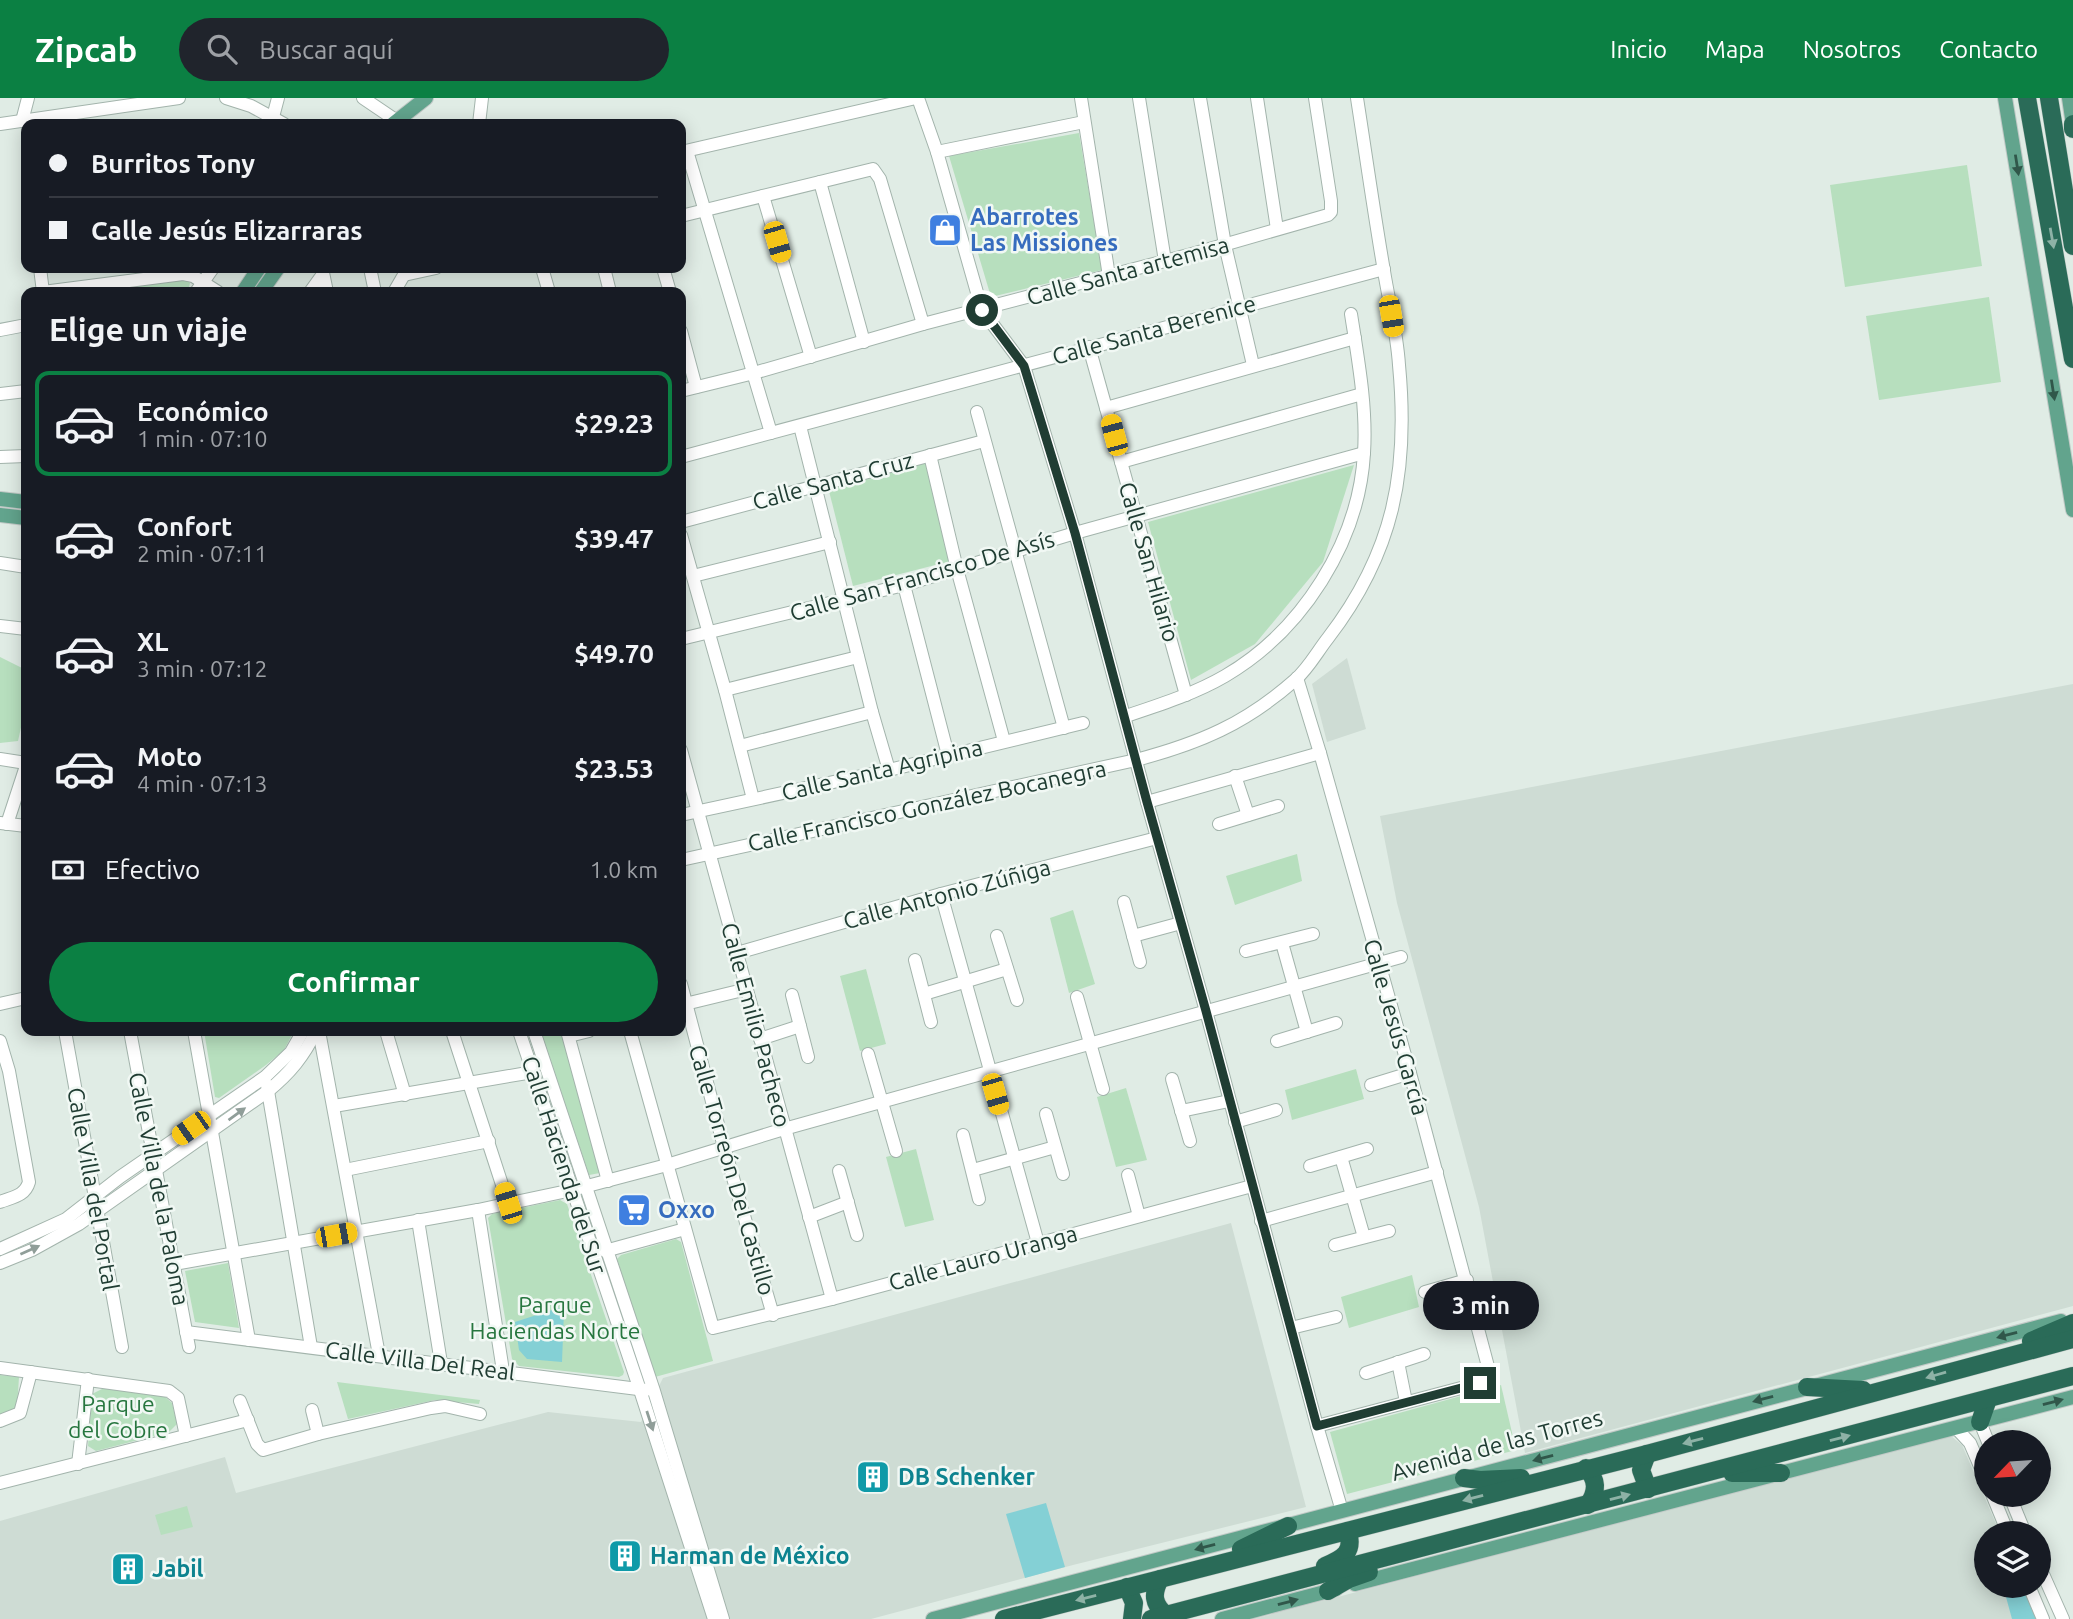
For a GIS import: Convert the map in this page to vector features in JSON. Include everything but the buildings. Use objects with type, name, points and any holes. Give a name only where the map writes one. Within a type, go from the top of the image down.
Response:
[{"type":"highway","points":[[2027,98],[2073,359]]},
{"type":"highway","points":[[2049,98],[2073,246]]},
{"type":"highway","points":[[1979,1363],[2073,1320]]},
{"type":"highway","name":"Avenida de las Torres","points":[[995,1619],[1004,1619],[1647,1454],[2073,1339]]},
{"type":"highway","points":[[1160,1579],[1154,1596],[1158,1617],[2073,1376]]},
{"type":"highway","points":[[1807,1387],[1880,1391]]},
{"type":"highway","points":[[1980,1422],[1988,1399]]},
{"type":"highway","points":[[1647,1454],[1641,1470],[1648,1489]]},
{"type":"highway","points":[[1586,1468],[1594,1477],[1595,1487],[1595,1493],[1588,1505]]},
{"type":"highway","points":[[1707,1473],[1782,1473]]},
{"type":"highway","points":[[1464,1478],[1553,1478]]},
{"type":"highway","points":[[1212,1564],[1288,1526]]},
{"type":"highway","points":[[1277,1586],[1345,1556],[1351,1545],[1348,1531]]},
{"type":"highway","points":[[1328,1591],[1349,1579],[1378,1569],[1389,1557]]},
{"type":"highway","points":[[1127,1587],[1134,1603],[1132,1619]]},
{"type":"main road","points":[[2005,98],[2073,510]]},
{"type":"main road","points":[[2069,98],[2073,126]]},
{"type":"main road","points":[[399,119],[424,99]]},
{"type":"main road","points":[[0,499],[21,501]]},
{"type":"main road","points":[[0,515],[21,517]]},
{"type":"main road","name":"Avenida de las Torres","points":[[933,1619],[1807,1387],[2073,1320]]},
{"type":"main road","points":[[1222,1619],[2073,1397]]},
{"type":"street","points":[[23,119],[28,98]]},
{"type":"street","points":[[88,112],[92,98]]},
{"type":"street","points":[[37,119],[180,98]]},
{"type":"street","points":[[226,98],[251,106],[276,119]]},
{"type":"street","points":[[278,98],[278,119]]},
{"type":"street","points":[[363,98],[391,119]]},
{"type":"street","points":[[480,119],[482,98]]},
{"type":"street","points":[[686,151],[917,98],[937,152],[982,310],[1024,366],[1075,533],[1342,1511]]},
{"type":"street","points":[[1081,98],[1109,276]]},
{"type":"street","points":[[1139,98],[1165,261]]},
{"type":"street","points":[[1200,98],[1225,245],[1253,365]]},
{"type":"street","points":[[1257,98],[1277,229]]},
{"type":"street","name":"Calle Santa artemisa","points":[[686,390],[1322,217],[1331,212],[1315,98]]},
{"type":"street","name":"Calle Francisco González Bocanegra","points":[[686,859],[1185,747],[1245,718],[1297,678],[1344,617],[1366,580],[1384,539],[1401,469],[1399,363],[1357,98]]},
{"type":"street","points":[[0,124],[21,121]]},
{"type":"street","points":[[937,152],[1084,122]]},
{"type":"street","points":[[686,156],[706,210],[771,433]]},
{"type":"street","points":[[686,215],[869,169],[875,170],[923,324]]},
{"type":"street","points":[[820,182],[864,342]]},
{"type":"street","points":[[763,196],[811,357]]},
{"type":"street","name":"Calle Santa Berenice","points":[[686,456],[1384,269]]},
{"type":"street","points":[[82,287],[183,274],[200,287]]},
{"type":"street","points":[[1126,716],[1186,695],[1235,670],[1277,637],[1296,617],[1332,562],[1348,527],[1359,490],[1364,453],[1362,394],[1351,314]]},
{"type":"street","points":[[0,330],[21,326]]},
{"type":"street","points":[[1106,408],[1355,338]]},
{"type":"street","name":"Calle San Hilario","points":[[1089,347],[1186,695]]},
{"type":"street","points":[[686,350],[696,387]]},
{"type":"street","points":[[0,394],[21,392]]},
{"type":"street","points":[[1121,462],[1362,394]]},
{"type":"street","points":[[977,412],[1064,728]]},
{"type":"street","points":[[800,426],[889,770]]},
{"type":"street","name":"Calle Santa Cruz","points":[[686,521],[984,441]]},
{"type":"street","name":"Calle San Francisco De Asís","points":[[686,638],[904,585],[1075,533],[1364,453]]},
{"type":"street","points":[[930,455],[957,569],[1004,741]]},
{"type":"street","points":[[0,457],[21,456]]},
{"type":"street","points":[[693,576],[830,542]]},
{"type":"street","points":[[686,552],[753,799]]},
{"type":"street","points":[[0,563],[21,566]]},
{"type":"street","points":[[904,585],[948,755]]},
{"type":"street","points":[[0,626],[21,628]]},
{"type":"street","points":[[725,690],[858,657]]},
{"type":"street","name":"Calle Jesús García","points":[[1297,678],[1410,1073],[1490,1369],[1490,1377],[1480,1383],[1406,1402]]},
{"type":"street","points":[[740,746],[872,712]]},
{"type":"street","name":"Calle Santa Agripina","points":[[686,815],[889,770],[1083,723]]},
{"type":"street","points":[[1147,802],[1320,753]]},
{"type":"street","points":[[0,759],[21,764]]},
{"type":"street","name":"Calle Emilio Pacheco","points":[[686,771],[832,1300]]},
{"type":"street","points":[[1235,776],[1248,815]]},
{"type":"street","points":[[21,778],[3,824],[21,826]]},
{"type":"street","points":[[1219,824],[1278,806]]},
{"type":"street","name":"Calle Antonio Zúñiga","points":[[737,953],[941,894],[1157,838]]},
{"type":"street","points":[[941,894],[1038,1243]]},
{"type":"street","points":[[1124,902],[1140,962]]},
{"type":"street","points":[[1133,936],[1181,923]]},
{"type":"street","points":[[1246,951],[1312,933]]},
{"type":"street","points":[[997,936],[1017,1000]]},
{"type":"street","points":[[1282,943],[1307,1032]]},
{"type":"street","points":[[174,1264],[478,1210],[579,1189],[1401,957]]},
{"type":"street","points":[[915,960],[931,1022]]},
{"type":"street","points":[[925,994],[1007,969]]},
{"type":"street","points":[[686,1003],[747,989]]},
{"type":"street","points":[[792,995],[808,1058]]},
{"type":"street","points":[[1077,997],[1103,1089]]},
{"type":"street","points":[[0,1004],[21,1000]]},
{"type":"street","name":"Calle Torreón Del Castillo","points":[[686,1014],[773,1315]]},
{"type":"street","points":[[1276,1041],[1336,1023]]},
{"type":"street","points":[[760,1040],[800,1026]]},
{"type":"street","name":"Calle Villa del Portal","points":[[66,1036],[122,1347]]},
{"type":"street","name":"Calle Villa de la Paloma","points":[[131,1036],[189,1347]]},
{"type":"street","points":[[195,1036],[250,1340]]},
{"type":"street","points":[[0,1249],[57,1231],[94,1197],[265,1077],[291,1052],[300,1036]]},
{"type":"street","points":[[0,1263],[97,1212],[268,1091],[295,1067],[314,1036]]},
{"type":"street","points":[[318,1036],[334,1107],[379,1355]]},
{"type":"street","points":[[387,1036],[405,1095]]},
{"type":"street","points":[[454,1036],[508,1203]]},
{"type":"street","name":"Calle Hacienda del Sur","points":[[522,1036],[533,1072],[606,1251],[654,1391],[723,1619]]},
{"type":"street","name":"Calle Hacienda del Sur","points":[[535,1036],[640,1390],[714,1619]]},
{"type":"street","points":[[569,1036],[608,1181]]},
{"type":"street","points":[[606,1251],[685,1229],[631,1036]]},
{"type":"street","points":[[0,1041],[4,1072],[29,1182],[27,1189],[21,1194],[0,1202]]},
{"type":"street","points":[[868,1054],[896,1151]]},
{"type":"street","points":[[334,1107],[533,1072]]},
{"type":"street","points":[[1371,1085],[1410,1073]]},
{"type":"street","points":[[265,1077],[312,1347]]},
{"type":"street","points":[[1172,1079],[1190,1141]]},
{"type":"street","points":[[1181,1111],[1229,1101]]},
{"type":"street","points":[[1235,1122],[1276,1111]]},
{"type":"street","points":[[1046,1114],[1063,1174]]},
{"type":"street","points":[[963,1135],[979,1199]]},
{"type":"street","points":[[345,1170],[489,1141]]},
{"type":"street","points":[[973,1170],[1055,1147]]},
{"type":"street","points":[[1310,1166],[1367,1149]]},
{"type":"street","points":[[1341,1157],[1364,1237]]},
{"type":"street","points":[[839,1171],[857,1235]]},
{"type":"street","points":[[1261,1221],[1437,1172]]},
{"type":"street","points":[[1128,1175],[1139,1216]]},
{"type":"street","name":"Calle Lauro Uranga","points":[[685,1229],[713,1328],[832,1300],[1252,1186]]},
{"type":"street","points":[[809,1217],[848,1202]]},
{"type":"street","points":[[478,1210],[503,1371]]},
{"type":"street","points":[[418,1220],[441,1363]]},
{"type":"street","points":[[1335,1245],[1390,1231]]},
{"type":"street","points":[[1425,1292],[1467,1280]]},
{"type":"street","points":[[1291,1328],[1336,1317]]},
{"type":"street","name":"Calle Villa Del Real","points":[[186,1332],[654,1391]]},
{"type":"street","points":[[1366,1373],[1424,1354]]},
{"type":"street","points":[[1317,1426],[1406,1402],[1398,1362]]},
{"type":"street","points":[[0,1368],[160,1389],[175,1395],[180,1405],[186,1436]]},
{"type":"street","points":[[0,1421],[20,1413],[31,1372]]},
{"type":"street","points":[[78,1464],[88,1379]]},
{"type":"street","points":[[240,1401],[257,1444],[263,1450],[318,1434],[445,1406],[480,1414]]},
{"type":"street","points":[[312,1410],[318,1434]]},
{"type":"street","points":[[0,1483],[248,1420]]},
{"type":"street","points":[[1980,1422],[1983,1430]]},
{"type":"street","points":[[1956,1428],[1970,1443],[1974,1452]]},
{"type":"street","points":[[2051,1592],[2063,1619]]},
{"type":"street","points":[[2034,1598],[2043,1619]]},
{"type":"shaded area","points":[[1347,658],[1366,729],[1327,742],[1312,684]]},
{"type":"shaded area","points":[[2073,684],[2073,1306],[1525,1453],[1479,1207],[1397,903],[1380,816]]},
{"type":"shaded area","points":[[1231,1223],[1306,1507],[871,1619],[0,1619],[0,1521],[225,1457],[236,1493],[548,1412],[641,1422],[663,1378]]},
{"type":"shaded area","points":[[1951,1436],[1962,1445],[1974,1473],[1974,1507],[1989,1507],[1995,1521],[1974,1521],[1974,1598],[2027,1598],[2036,1619],[1254,1619]]},
{"type":"green space","points":[[1079,133],[1102,270],[991,297],[949,156]]},
{"type":"green space","points":[[1967,165],[1982,266],[1845,287],[1830,185]]},
{"type":"green space","points":[[186,276],[190,283],[189,287],[108,287]]},
{"type":"green space","points":[[1989,297],[2001,382],[1879,400],[1866,316]]},
{"type":"green space","points":[[926,462],[951,561],[853,586],[828,487]]},
{"type":"green space","points":[[1354,465],[1323,562],[1255,644],[1191,680],[1148,522]]},
{"type":"green space","points":[[0,657],[21,668],[21,728],[18,741],[0,743]]},
{"type":"green space","points":[[1297,854],[1302,881],[1235,905],[1226,876]]},
{"type":"green space","points":[[1073,910],[1095,984],[1069,993],[1050,918]]},
{"type":"green space","points":[[866,969],[886,1044],[860,1051],[840,976]]},
{"type":"green space","points":[[205,1036],[291,1036],[284,1050],[266,1065],[219,1098],[215,1097]]},
{"type":"green space","points":[[543,1036],[562,1036],[600,1173],[589,1175]]},
{"type":"green space","points":[[1356,1069],[1364,1099],[1292,1120],[1285,1090]]},
{"type":"green space","points":[[1126,1088],[1147,1160],[1116,1167],[1097,1097]]},
{"type":"green space","points":[[916,1149],[934,1220],[905,1227],[886,1157]]},
{"type":"green space","name":"Parque Haciendas Norte","points":[[560,1200],[567,1204],[624,1372],[619,1377],[519,1366],[512,1359],[488,1218],[492,1214]]},
{"type":"green space","points":[[676,1239],[681,1242],[713,1361],[655,1377],[617,1259],[621,1255]]},
{"type":"green space","points":[[228,1263],[239,1328],[195,1322],[185,1271]]},
{"type":"green space","points":[[1412,1275],[1419,1307],[1349,1328],[1341,1297]]},
{"type":"green space","points":[[0,1375],[19,1377],[17,1408],[0,1415]]},
{"type":"green space","points":[[337,1382],[480,1400],[479,1404],[435,1400],[348,1419]]},
{"type":"green space","points":[[1501,1385],[1516,1450],[1347,1494],[1330,1432]]},
{"type":"green space","name":"Parque del Cobre","points":[[104,1388],[164,1396],[172,1403],[177,1424],[169,1432],[96,1451],[88,1446],[92,1394]]},
{"type":"green space","points":[[187,1506],[193,1527],[161,1535],[155,1515]]},
{"type":"water","points":[[558,1308],[564,1311],[562,1362],[527,1359],[519,1350],[515,1322]]},
{"type":"water","points":[[1046,1503],[1065,1567],[1025,1578],[1006,1514]]},
{"type":"water","points":[[2006,1598],[2027,1598],[2036,1619],[2012,1619]]},
{"type":"place","name":"Abarrotes Las Missiones","points":[[945,230]]},
{"type":"place","name":"Oxxo","points":[[634,1210]]},
{"type":"place","name":"DB Schenker","points":[[873,1477]]},
{"type":"place","name":"Harman de México","points":[[625,1556]]},
{"type":"place","name":"Jabil","points":[[128,1569]]},
{"type":"route","points":[[982,310],[1024,366],[1075,533],[1317,1426],[1480,1383]]}]
